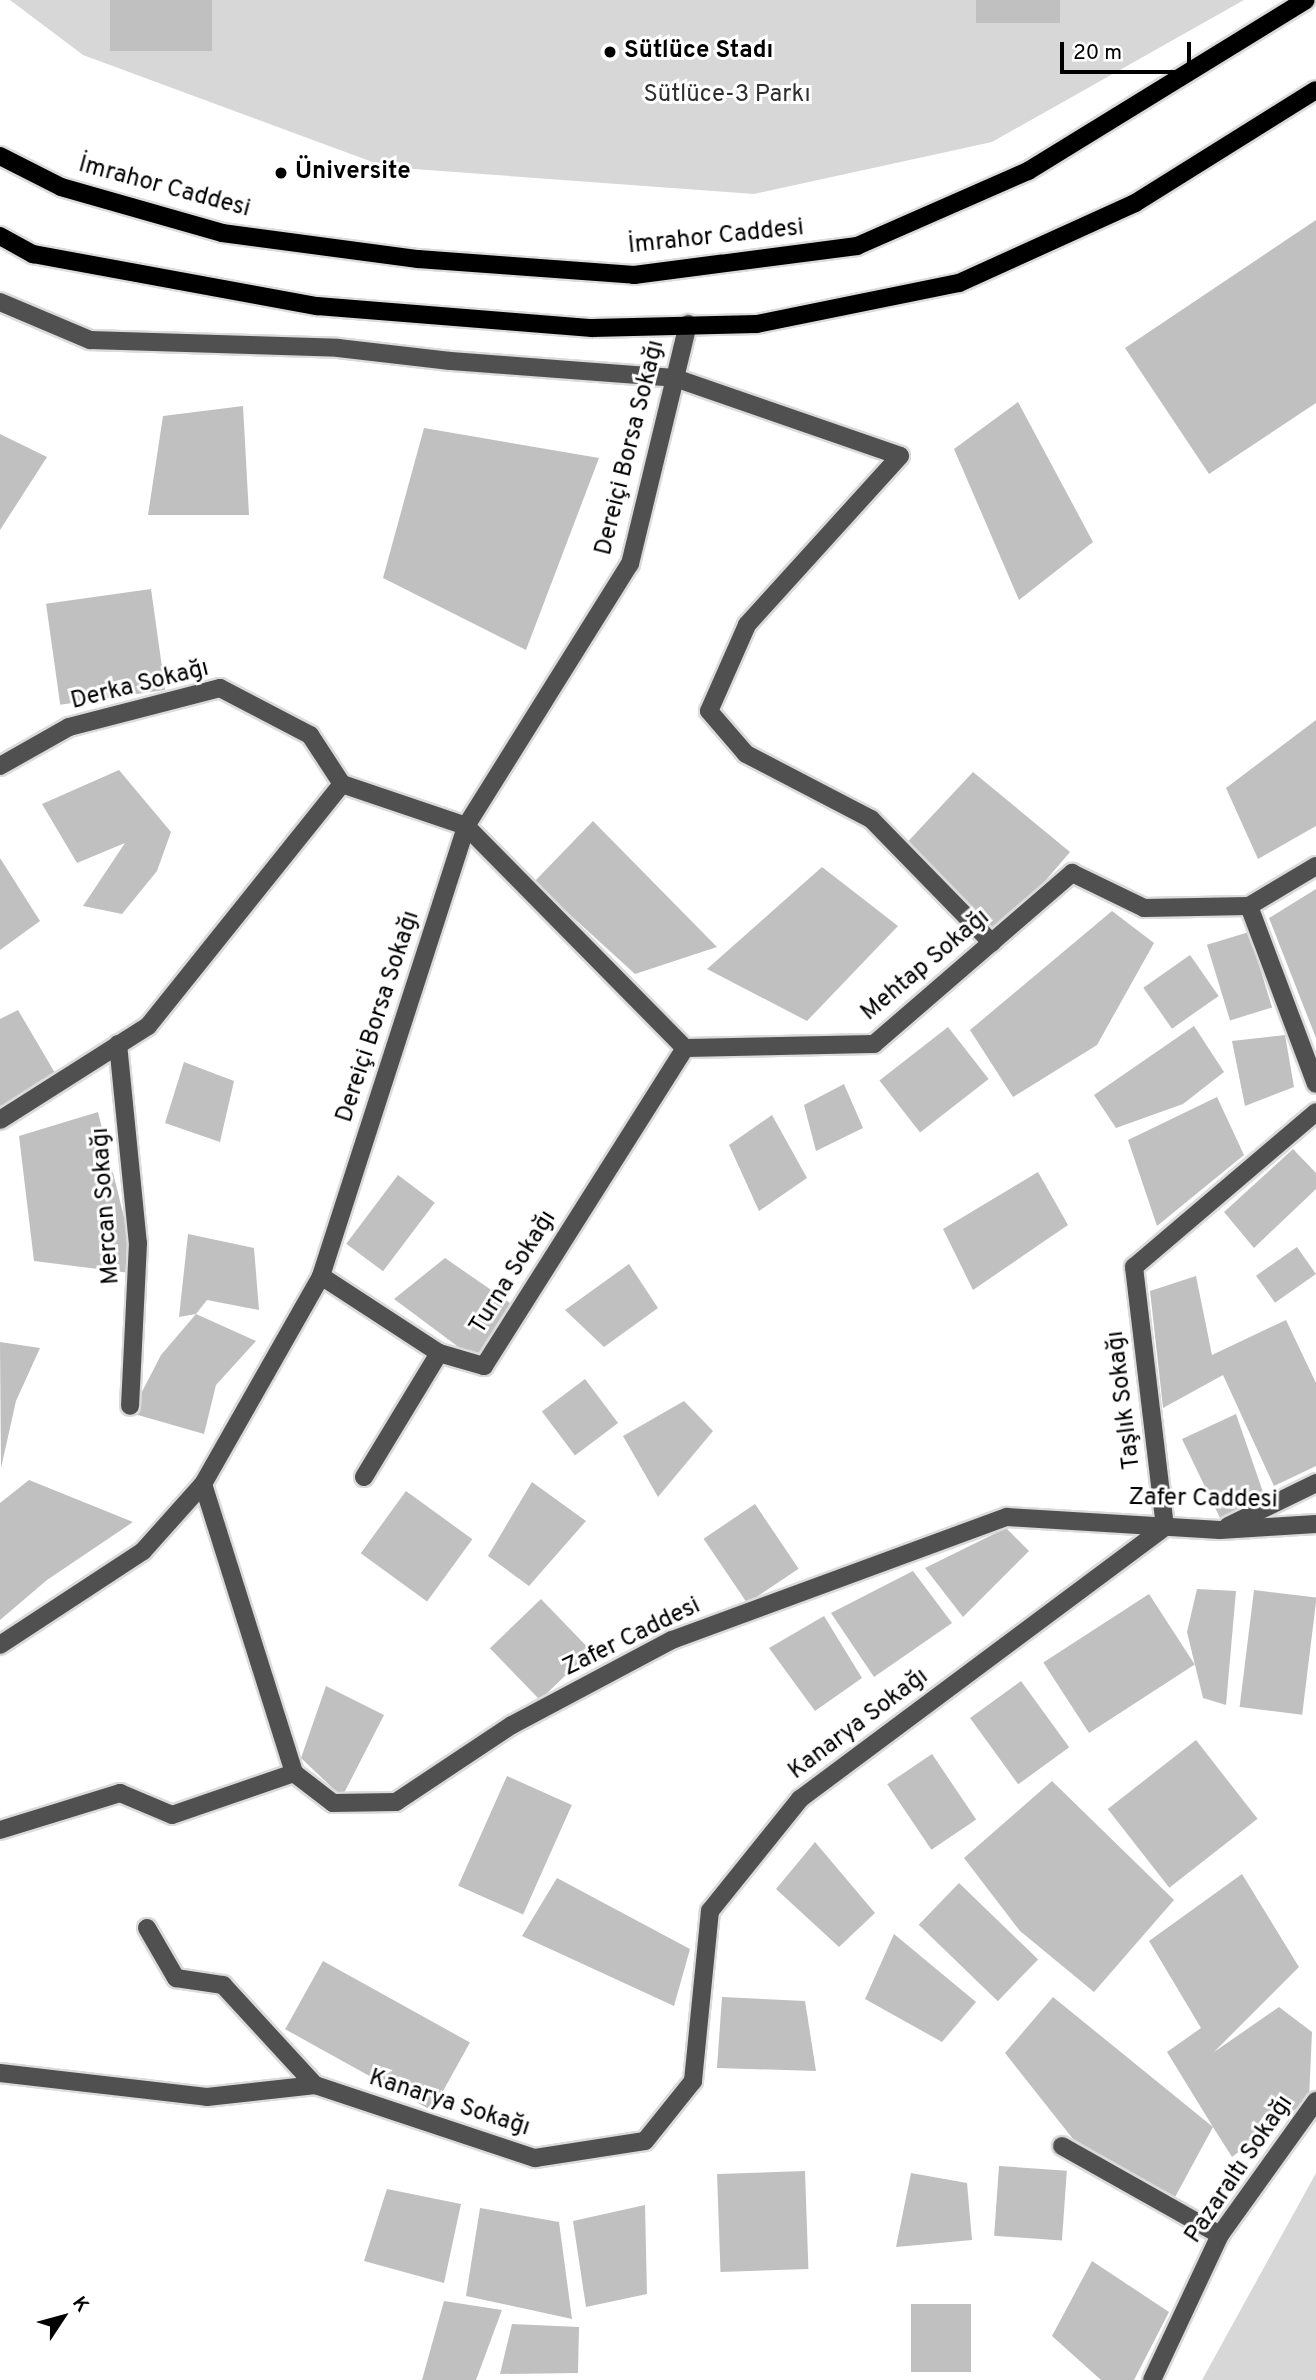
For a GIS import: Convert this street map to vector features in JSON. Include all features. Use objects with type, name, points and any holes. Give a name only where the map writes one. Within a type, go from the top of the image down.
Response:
[{"type":"main road","name":"İmrahor Caddesi","points":[[0,156],[61,187],[222,233],[418,259],[634,275],[857,246],[1028,171],[1306,0]]},
{"type":"main road","points":[[0,236],[33,254],[317,306],[592,328],[757,324],[959,283],[1135,203],[1316,90]]},
{"type":"street","points":[[0,302],[90,340],[338,348],[450,361],[675,378],[900,456],[747,625],[709,711],[746,754],[871,819],[992,943]]},
{"type":"street","name":"Dereiçi Borsa Sokağı","points":[[0,1645],[143,1551],[203,1483],[321,1276],[466,826],[630,564],[688,324]]},
{"type":"street","name":"Derka Sokağı","points":[[0,766],[69,727],[220,688],[310,735],[342,784]]},
{"type":"street","points":[[0,1120],[148,1026],[342,784],[466,826],[685,1048]]},
{"type":"street","points":[[1316,866],[1249,906],[1316,1084]]},
{"type":"street","name":"Mehtap Sokağı","points":[[685,1048],[874,1044],[1072,873],[1144,908],[1249,906]]},
{"type":"street","name":"Mercan Sokağı","points":[[118,1044],[138,1243],[130,1406]]},
{"type":"street","name":"Turna Sokağı","points":[[321,1276],[439,1353],[484,1366],[685,1048]]},
{"type":"street","name":"Taşlık Sokağı","points":[[1165,1527],[1134,1267],[1316,1112]]},
{"type":"street","points":[[364,1478],[439,1353]]},
{"type":"street","points":[[0,1830],[120,1793],[172,1815],[294,1773],[203,1483]]},
{"type":"street","points":[[1220,1530],[1316,1483]]},
{"type":"street","name":"Zafer Caddesi","points":[[294,1773],[333,1803],[396,1802],[512,1725],[672,1640],[1007,1517],[1220,1530],[1316,1524]]},
{"type":"street","name":"Kanarya Sokağı","points":[[0,2073],[207,2097],[315,2085],[535,2158],[645,2141],[693,2081],[710,1911],[800,1799],[1165,1527]]},
{"type":"street","name":"Kanarya Sokağı","points":[[147,1928],[176,1979],[223,1985],[315,2085]]},
{"type":"street","name":"Pazaraltı Sokağı","points":[[1152,2380],[1220,2235],[1316,2102]]},
{"type":"street","points":[[1062,2146],[1220,2235]]},
{"type":"green space","name":"Sütlüce-3 Parkı","points":[[10,0],[1244,0],[992,142],[754,194],[386,167],[83,55]]},
{"type":"green space","points":[[1316,2173],[1316,2380],[1202,2380]]},
{"type":"building","points":[[110,0],[212,0],[212,51],[110,51]]},
{"type":"building","points":[[976,0],[1060,0],[1060,23],[976,23]]},
{"type":"building","points":[[1316,220],[1316,403],[1209,474],[1125,348]]},
{"type":"building","points":[[1018,402],[1093,542],[1019,600],[954,449]]},
{"type":"building","points":[[243,406],[249,515],[148,515],[163,416]]},
{"type":"building","points":[[424,428],[599,458],[526,650],[383,578]]},
{"type":"building","points":[[0,434],[47,457],[0,530]]},
{"type":"building","points":[[151,589],[165,690],[60,705],[46,604]]},
{"type":"building","points":[[1316,720],[1316,826],[1258,859],[1226,788]]},
{"type":"building","points":[[119,770],[171,832],[157,871],[122,914],[83,906],[125,843],[77,863],[42,804]]},
{"type":"building","points":[[973,772],[1070,852],[992,943],[900,850]]},
{"type":"building","points":[[593,821],[717,947],[635,974],[534,882]]},
{"type":"building","points":[[0,858],[40,921],[0,950]]},
{"type":"building","points":[[822,867],[898,926],[807,1021],[707,969]]},
{"type":"building","points":[[1316,889],[1316,1038],[1269,918]]},
{"type":"building","points":[[1112,911],[1154,943],[1097,1045],[1013,1097],[970,1030]]},
{"type":"building","points":[[1249,932],[1272,1008],[1230,1020],[1207,945]]},
{"type":"building","points":[[1190,955],[1219,996],[1172,1029],[1143,988]]},
{"type":"building","points":[[18,1010],[55,1073],[0,1108],[0,1019]]},
{"type":"building","points":[[1194,1026],[1224,1072],[1183,1104],[1116,1128],[1094,1095]]},
{"type":"building","points":[[948,1027],[989,1079],[920,1133],[879,1081]]},
{"type":"building","points":[[1285,1035],[1294,1087],[1245,1106],[1232,1041]]},
{"type":"building","points":[[184,1062],[234,1081],[220,1142],[165,1123]]},
{"type":"building","points":[[844,1084],[863,1128],[816,1151],[804,1105]]},
{"type":"building","points":[[1217,1097],[1244,1155],[1157,1226],[1128,1140]]},
{"type":"building","points":[[98,1112],[138,1274],[34,1261],[19,1136]]},
{"type":"building","points":[[772,1115],[807,1178],[759,1211],[729,1145]]},
{"type":"building","points":[[1293,1149],[1316,1173],[1316,1189],[1254,1248],[1224,1212]]},
{"type":"building","points":[[1038,1172],[1068,1225],[973,1290],[943,1229]]},
{"type":"building","points":[[398,1175],[435,1203],[383,1271],[346,1244]]},
{"type":"building","points":[[188,1234],[254,1248],[259,1310],[207,1300],[196,1314],[179,1317]]},
{"type":"building","points":[[1297,1247],[1316,1274],[1275,1303],[1256,1276]]},
{"type":"building","points":[[445,1258],[520,1310],[484,1366],[394,1299]]},
{"type":"building","points":[[629,1264],[658,1308],[604,1347],[565,1310]]},
{"type":"building","points":[[1196,1276],[1212,1355],[1286,1320],[1316,1383],[1316,1466],[1274,1486],[1223,1375],[1163,1408],[1150,1291]]},
{"type":"building","points":[[196,1314],[256,1341],[216,1385],[204,1434],[131,1413],[161,1355]]},
{"type":"building","points":[[0,1342],[40,1348],[16,1401],[1,1468]]},
{"type":"building","points":[[585,1379],[618,1423],[575,1455],[542,1411]]},
{"type":"building","points":[[684,1401],[713,1431],[658,1497],[623,1436]]},
{"type":"building","points":[[1236,1414],[1264,1495],[1220,1518],[1182,1439]]},
{"type":"building","points":[[29,1480],[133,1522],[47,1580],[0,1620],[0,1503]]},
{"type":"building","points":[[532,1482],[586,1521],[529,1586],[488,1556]]},
{"type":"building","points":[[406,1491],[472,1539],[427,1601],[361,1553]]},
{"type":"building","points":[[755,1504],[799,1569],[747,1603],[704,1539]]},
{"type":"building","points":[[1006,1528],[1029,1551],[963,1617],[925,1568]]},
{"type":"building","points":[[913,1571],[952,1623],[874,1677],[831,1613]]},
{"type":"building","points":[[1197,1589],[1236,1591],[1226,1705],[1203,1698],[1187,1632]]},
{"type":"building","points":[[1254,1590],[1316,1598],[1302,1715],[1240,1707]]},
{"type":"building","points":[[1149,1594],[1195,1664],[1089,1733],[1043,1663]]},
{"type":"building","points":[[541,1599],[591,1651],[540,1700],[490,1648]]},
{"type":"building","points":[[824,1616],[862,1678],[815,1711],[769,1648]]},
{"type":"building","points":[[1021,1681],[1069,1747],[1018,1784],[970,1718]]},
{"type":"building","points":[[326,1686],[384,1715],[342,1797],[301,1758]]},
{"type":"building","points":[[1196,1740],[1258,1819],[1169,1888],[1108,1809]]},
{"type":"building","points":[[932,1754],[976,1819],[931,1850],[887,1784]]},
{"type":"building","points":[[507,1776],[572,1805],[523,1915],[458,1886]]},
{"type":"building","points":[[1052,1781],[1174,1900],[1094,1992],[1020,1931],[964,1858]]},
{"type":"building","points":[[815,1842],[875,1913],[839,1947],[776,1889]]},
{"type":"building","points":[[1242,1874],[1299,1967],[1214,2052],[1279,2007],[1312,2032],[1309,2099],[1232,2157],[1167,2052],[1201,2028],[1149,1941]]},
{"type":"building","points":[[557,1878],[690,1949],[674,2006],[522,1936]]},
{"type":"building","points":[[959,1883],[1038,1959],[998,2001],[919,1925]]},
{"type":"building","points":[[894,1934],[976,2002],[942,2042],[865,1999]]},
{"type":"building","points":[[323,1961],[470,2042],[432,2111],[285,2029]]},
{"type":"building","points":[[722,1997],[805,2001],[816,2071],[717,2068]]},
{"type":"building","points":[[1053,1997],[1213,2127],[1174,2199],[1073,2139],[1005,2053]]},
{"type":"building","points":[[999,2166],[1067,2171],[1062,2241],[994,2236]]},
{"type":"building","points":[[805,2171],[808,2269],[720,2272],[717,2174]]},
{"type":"building","points":[[911,2173],[967,2183],[972,2240],[896,2247]]},
{"type":"building","points":[[387,2189],[461,2204],[444,2283],[364,2261]]},
{"type":"building","points":[[645,2205],[647,2294],[586,2307],[573,2221]]},
{"type":"building","points":[[480,2208],[559,2222],[572,2319],[466,2296]]},
{"type":"building","points":[[1092,2261],[1169,2312],[1134,2380],[1101,2380],[1052,2336]]},
{"type":"building","points":[[444,2301],[502,2310],[476,2380],[422,2380]]},
{"type":"building","points":[[911,2304],[971,2304],[971,2372],[911,2372]]},
{"type":"building","points":[[512,2324],[579,2327],[578,2373],[500,2374]]},
{"type":"place","name":"Sütlüce Stadı","points":[[610,52]]},
{"type":"place","name":"Üniversite","points":[[281,173]]}]
